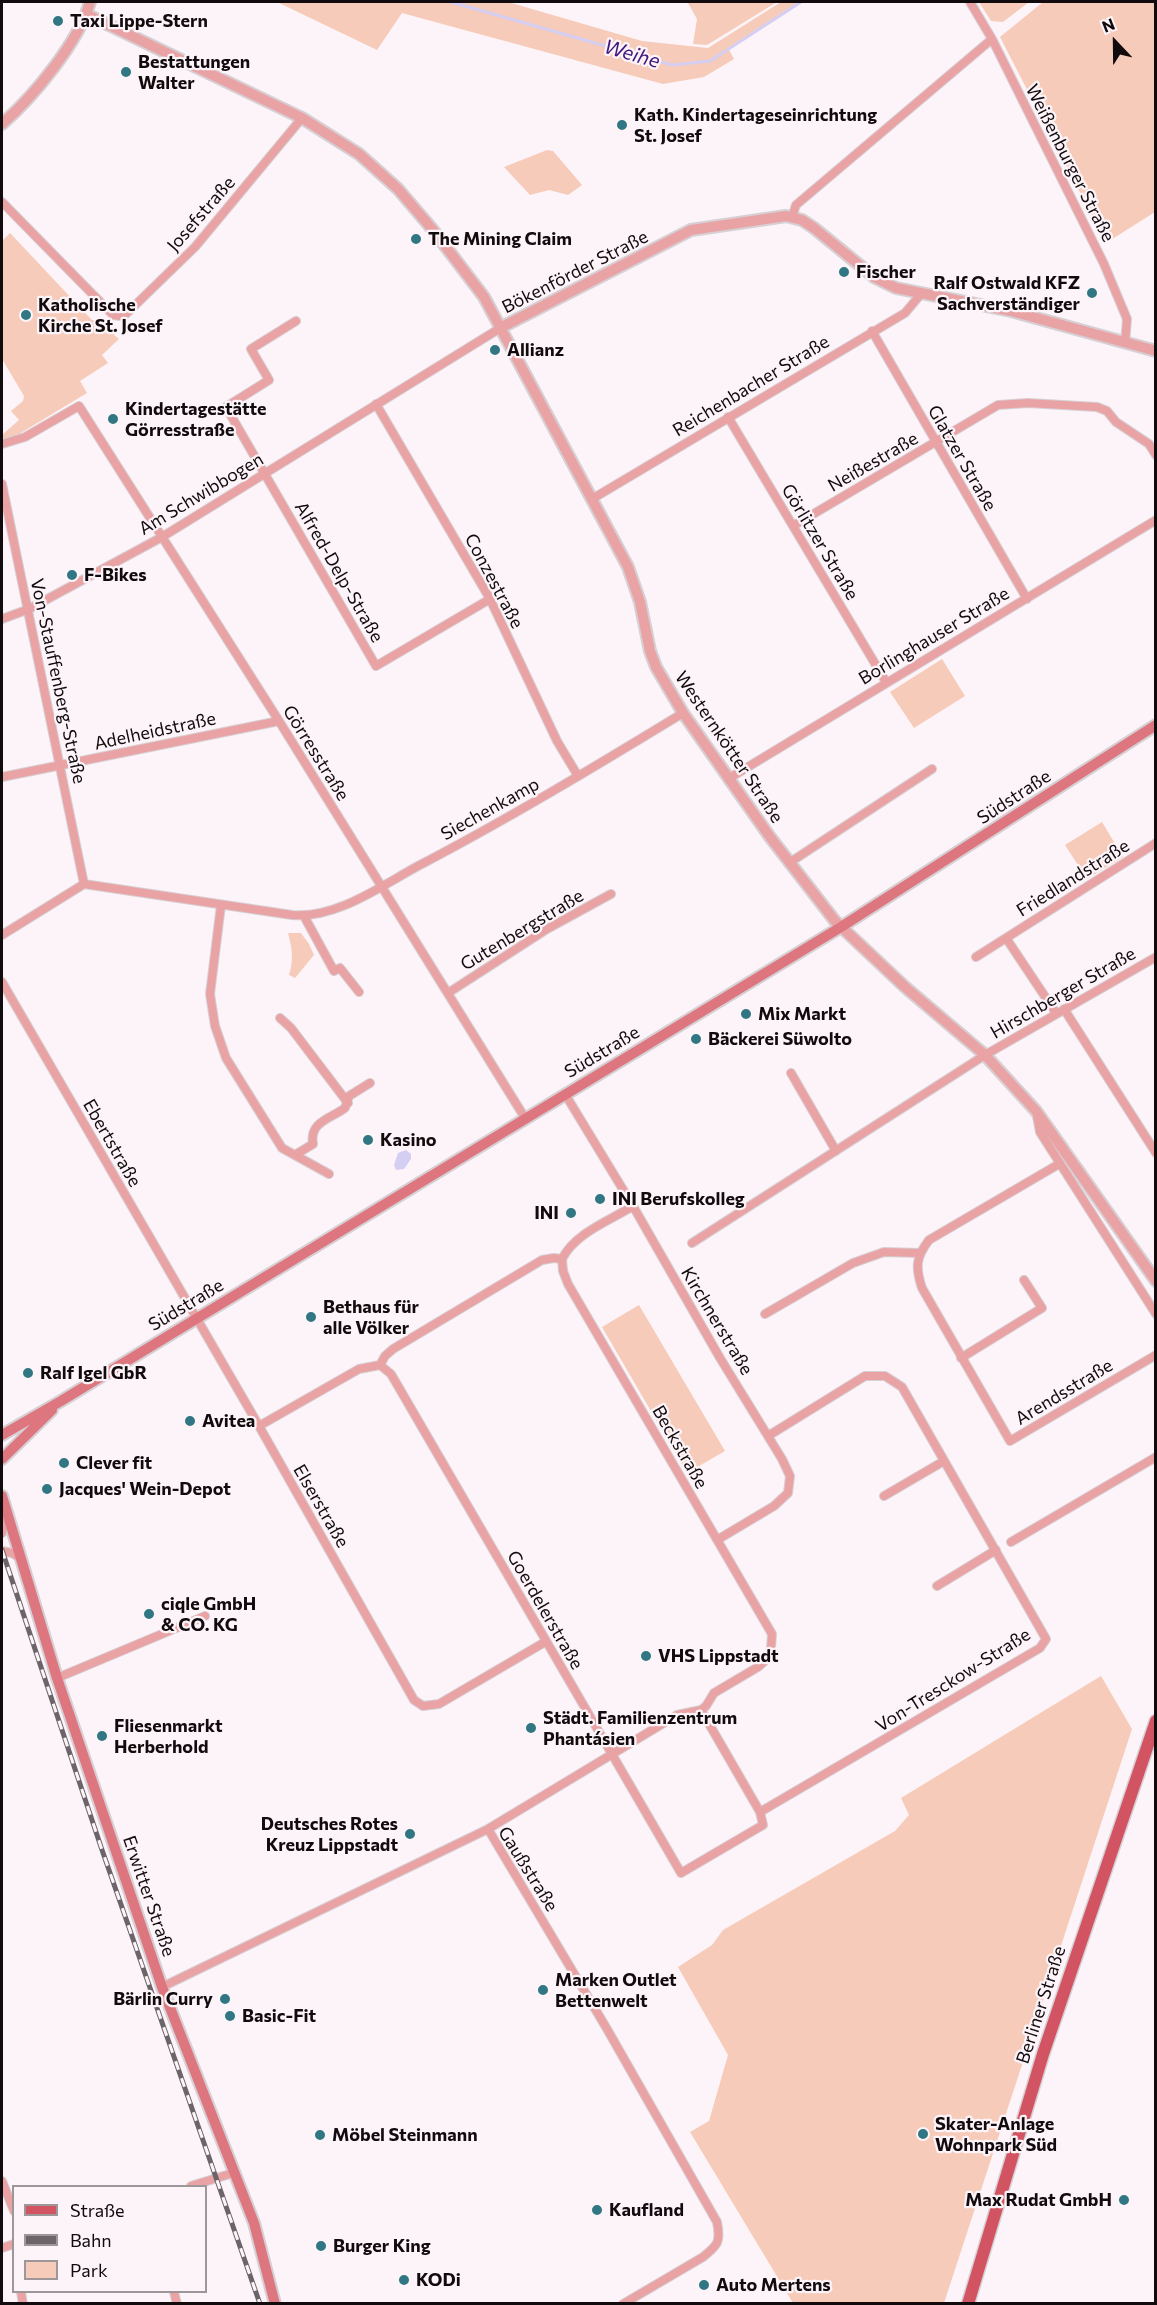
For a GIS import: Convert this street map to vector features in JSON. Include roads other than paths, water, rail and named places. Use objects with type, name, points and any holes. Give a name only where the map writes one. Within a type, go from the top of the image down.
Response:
[{"type":"main road","name":"Südstraße","points":[[2,1435],[841,927],[1155,725]]},
{"type":"main road","name":"Südstraße","points":[[2,1459],[61,1401]]},
{"type":"main road","name":"Erwitter Straße","points":[[2,1496],[57,1678],[162,1987],[254,2223],[275,2304]]},
{"type":"main road","name":"Berliner Straße","points":[[968,2304],[1043,2054],[1155,1721]]},
{"type":"street","points":[[2,124],[38,87],[86,15],[90,2]]},
{"type":"street","name":"Weißenburger Straße","points":[[970,2],[992,39],[1104,264],[1127,319],[1125,343]]},
{"type":"street","name":"Bökenförder Straße","points":[[86,15],[302,118],[359,153],[398,189],[452,253],[484,297],[502,327],[691,230],[792,217]]},
{"type":"street","points":[[992,39],[796,204],[792,217],[814,228],[874,277],[896,288],[1011,311],[1155,351]]},
{"type":"street","name":"Josefstraße","points":[[2,202],[113,315],[120,316],[126,314],[195,247],[302,118]]},
{"type":"street","name":"Reichenbacher Straße","points":[[592,499],[904,313],[921,294]]},
{"type":"street","points":[[264,474],[226,407],[269,381],[251,349],[296,321]]},
{"type":"street","name":"Am Schwibbogen","points":[[2,619],[29,609],[162,537],[502,327]]},
{"type":"street","name":"Westernkötter Straße","points":[[502,327],[628,567],[640,602],[650,651],[656,666],[683,713],[728,779],[789,863],[841,927],[905,987],[985,1055],[1036,1111],[1155,1281]]},
{"type":"street","name":"Glatzer Straße","points":[[872,331],[1027,599]]},
{"type":"street","points":[[936,441],[998,405],[1028,403],[1097,407],[1107,411],[1116,422],[1149,444],[1155,455]]},
{"type":"street","name":"Conzestraße","points":[[376,404],[490,599],[557,741],[578,776]]},
{"type":"street","name":"Görresstraße","points":[[2,444],[26,437],[78,406],[279,721],[525,1118]]},
{"type":"street","name":"Görlitzer Straße","points":[[728,417],[886,682]]},
{"type":"street","name":"Neißestraße","points":[[794,526],[936,441]]},
{"type":"street","name":"Alfred-Delp-Straße","points":[[264,474],[376,666],[490,599]]},
{"type":"street","name":"Von-Stauffenberg-Straße","points":[[2,484],[84,884]]},
{"type":"street","name":"Borlinghauser Straße","points":[[728,779],[1155,520]]},
{"type":"street","name":"Siechenkamp","points":[[84,884],[304,916],[349,903],[481,833],[683,713]]},
{"type":"street","name":"Adelheidstraße","points":[[2,777],[279,721]]},
{"type":"street","points":[[789,863],[932,769]]},
{"type":"street","name":"Friedlandstraße","points":[[976,957],[1155,843]]},
{"type":"street","points":[[2,935],[84,884]]},
{"type":"street","name":"Gutenbergstraße","points":[[448,993],[547,929],[611,894]]},
{"type":"street","points":[[221,905],[210,994],[215,1026],[226,1058],[282,1148],[329,1174]]},
{"type":"street","points":[[304,916],[334,971],[340,968],[359,992]]},
{"type":"street","name":"Friedlandstraße","points":[[1006,938],[1060,1011],[1155,1153]]},
{"type":"street","name":"Hirschberger Straße","points":[[692,1243],[985,1055],[1155,957]]},
{"type":"street","name":"Ebertstraße","points":[[2,982],[196,1318]]},
{"type":"street","points":[[280,1017],[291,1028],[348,1103]]},
{"type":"street","points":[[791,1073],[836,1151]]},
{"type":"street","points":[[295,1155],[313,1144],[311,1135],[314,1127],[343,1110],[348,1103],[349,1096],[370,1083]]},
{"type":"street","name":"Kirchnerstraße","points":[[565,1094],[790,1476],[788,1493],[774,1506],[717,1540]]},
{"type":"street","name":"Westernkötter Straße","points":[[1036,1111],[1040,1132],[1155,1314]]},
{"type":"street","points":[[765,1314],[853,1263],[884,1251],[919,1253],[929,1240],[1059,1164]]},
{"type":"street","points":[[259,1426],[359,1369],[380,1365],[393,1349],[542,1260],[554,1258],[562,1260],[567,1249],[575,1241],[633,1206]]},
{"type":"street","name":"Arendsstraße","points":[[919,1253],[917,1274],[922,1288],[1010,1442],[1155,1356]]},
{"type":"street","name":"Beckstraße","points":[[562,1260],[568,1284],[772,1634],[768,1658],[758,1667],[714,1693],[700,1710]]},
{"type":"street","points":[[961,1358],[1042,1308],[1024,1280]]},
{"type":"street","name":"Elserstraße","points":[[196,1318],[414,1700],[423,1706],[439,1704],[545,1642]]},
{"type":"street","name":"Goerdelerstraße","points":[[380,1365],[391,1374],[681,1872],[763,1825],[760,1812]]},
{"type":"street","name":"Von-Tresckow-Straße","points":[[760,1812],[1040,1648],[1046,1639],[902,1387],[885,1376],[865,1376],[768,1436]]},
{"type":"street","points":[[1011,1542],[1155,1457]]},
{"type":"street","points":[[884,1496],[944,1461]]},
{"type":"street","points":[[2,1533],[7,1510]]},
{"type":"street","points":[[937,1586],[996,1550]]},
{"type":"street","points":[[2,1551],[12,1553],[22,1559]]},
{"type":"street","points":[[57,1678],[205,1616]]},
{"type":"street","points":[[488,1829],[677,1715],[700,1710],[760,1812]]},
{"type":"street","name":"Gaußstraße","points":[[162,1987],[488,1829],[717,2222],[720,2237],[715,2247],[703,2257],[623,2304]]},
{"type":"street","points":[[197,2185],[233,2173]]},
{"type":"street","points":[[2,2181],[12,2206]]},
{"type":"waterway","name":"Weihe","points":[[451,2],[672,65],[710,61],[801,2]]},
{"type":"railway","points":[[2,1550],[101,1847],[260,2304]]},
{"type":"place","name":"Taxi Lippe-Stern","points":[[58,21]]},
{"type":"place","name":"Bestattungen Walter","points":[[126,72]]},
{"type":"place","name":"Kath. Kindertageseinrichtung St. Josef","points":[[622,125]]},
{"type":"place","name":"The Mining Claim","points":[[416,239]]},
{"type":"place","name":"Fischer","points":[[844,272]]},
{"type":"place","name":"Ralf Ostwald KFZ Sachverständiger","points":[[1092,293]]},
{"type":"place","name":"Katholische Kirche St. Josef","points":[[26,315]]},
{"type":"place","name":"Allianz","points":[[495,350]]},
{"type":"place","name":"Kindertagestätte Görresstraße","points":[[113,419]]},
{"type":"place","name":"F-Bikes","points":[[72,575]]},
{"type":"place","name":"Mix Markt","points":[[746,1014]]},
{"type":"place","name":"Bäckerei Süwolto","points":[[696,1039]]},
{"type":"place","name":"Kasino","points":[[368,1140]]},
{"type":"place","name":"INI Berufskolleg","points":[[600,1199]]},
{"type":"place","name":"INI","points":[[571,1213]]},
{"type":"place","name":"Bethaus für alle Völker","points":[[311,1317]]},
{"type":"place","name":"Ralf Igel GbR","points":[[28,1373]]},
{"type":"place","name":"Avitea","points":[[190,1421]]},
{"type":"place","name":"Clever fit","points":[[64,1463]]},
{"type":"place","name":"Jacques' Wein-Depot","points":[[47,1489]]},
{"type":"place","name":"ciqle GmbH & CO. KG","points":[[149,1614]]},
{"type":"place","name":"VHS Lippstadt","points":[[646,1656]]},
{"type":"place","name":"Städt. Familienzentrum Phantásien","points":[[531,1728]]},
{"type":"place","name":"Fliesenmarkt Herberhold","points":[[102,1736]]},
{"type":"place","name":"Deutsches Rotes Kreuz Lippstadt","points":[[410,1834]]},
{"type":"place","name":"Marken Outlet Bettenwelt","points":[[543,1990]]},
{"type":"place","name":"Bärlin Curry","points":[[225,1999]]},
{"type":"place","name":"Basic-Fit","points":[[230,2016]]},
{"type":"place","name":"Skater-Anlage Wohnpark Süd","points":[[923,2134]]},
{"type":"place","name":"Möbel Steinmann","points":[[320,2135]]},
{"type":"place","name":"Max Rudat GmbH","points":[[1124,2200]]},
{"type":"place","name":"Kaufland","points":[[597,2210]]},
{"type":"place","name":"Burger King","points":[[321,2246]]},
{"type":"place","name":"KODi","points":[[404,2280]]},
{"type":"place","name":"Auto Mertens","points":[[704,2285]]}]
